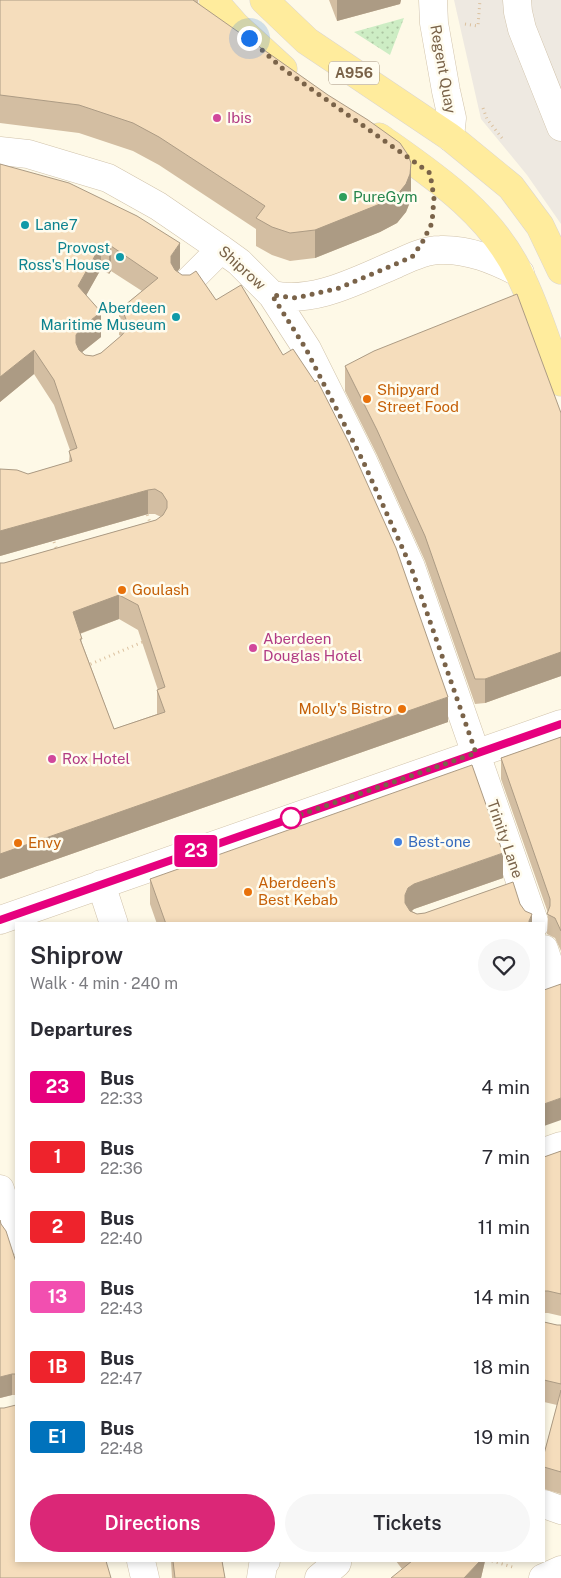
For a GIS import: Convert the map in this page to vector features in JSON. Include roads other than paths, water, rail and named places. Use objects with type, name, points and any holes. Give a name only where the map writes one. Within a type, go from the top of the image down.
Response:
[{"type":"main road","points":[[213,0],[236,26],[283,69],[305,85]]},
{"type":"main road","name":"A956","points":[[264,0],[307,41],[450,138],[511,186],[540,226],[561,270]]},
{"type":"main road","points":[[358,122],[430,173],[472,208],[494,233],[520,273],[561,382]]},
{"type":"street","points":[[201,0],[206,10],[222,28],[238,39],[261,49]]},
{"type":"street","name":"Regent Quay","points":[[433,0],[434,24],[452,118],[450,138]]},
{"type":"street","points":[[517,0],[522,29],[561,127]]},
{"type":"street","name":"Shiprow","points":[[0,151],[28,154],[108,178],[165,211],[221,248],[239,262],[272,295],[306,349],[363,461],[411,567],[476,753]]},
{"type":"street","points":[[186,284],[221,248]]},
{"type":"street","points":[[272,295],[296,298],[339,288],[412,257],[438,250],[470,252],[494,259],[520,273]]},
{"type":"street","points":[[0,920],[561,724]]},
{"type":"street","name":"Trinity Lane","points":[[476,753],[513,891],[534,922]]},
{"type":"street","points":[[101,884],[113,922]]},
{"type":"street","points":[[545,952],[553,980]]},
{"type":"street","points":[[545,1152],[561,1146]]},
{"type":"street","points":[[0,1189],[15,1237]]},
{"type":"street","points":[[545,1504],[561,1510]]},
{"type":"street","points":[[142,1562],[145,1578]]},
{"type":"street","points":[[261,1578],[265,1562]]},
{"type":"street","points":[[319,1578],[337,1562]]},
{"type":"street","points":[[532,1574],[561,1570]]},
{"type":"place","name":"Ibis","points":[[217,118]]},
{"type":"place","name":"PureGym","points":[[343,197]]},
{"type":"place","name":"Lane7","points":[[25,225]]},
{"type":"place","name":"Provost Ross's House","points":[[120,257]]},
{"type":"place","name":"Aberdeen Maritime Museum","points":[[176,317]]},
{"type":"place","name":"Shipyard Street Food","points":[[367,399]]},
{"type":"place","name":"Goulash","points":[[122,590]]},
{"type":"place","name":"Aberdeen Douglas Hotel","points":[[253,648]]},
{"type":"place","name":"Molly's Bistro","points":[[402,709]]},
{"type":"place","name":"Rox Hotel","points":[[52,759]]},
{"type":"place","name":"Best-one","points":[[398,842]]},
{"type":"place","name":"Envy","points":[[18,843]]},
{"type":"place","name":"Aberdeen's Best Kebab","points":[[248,892]]}]
